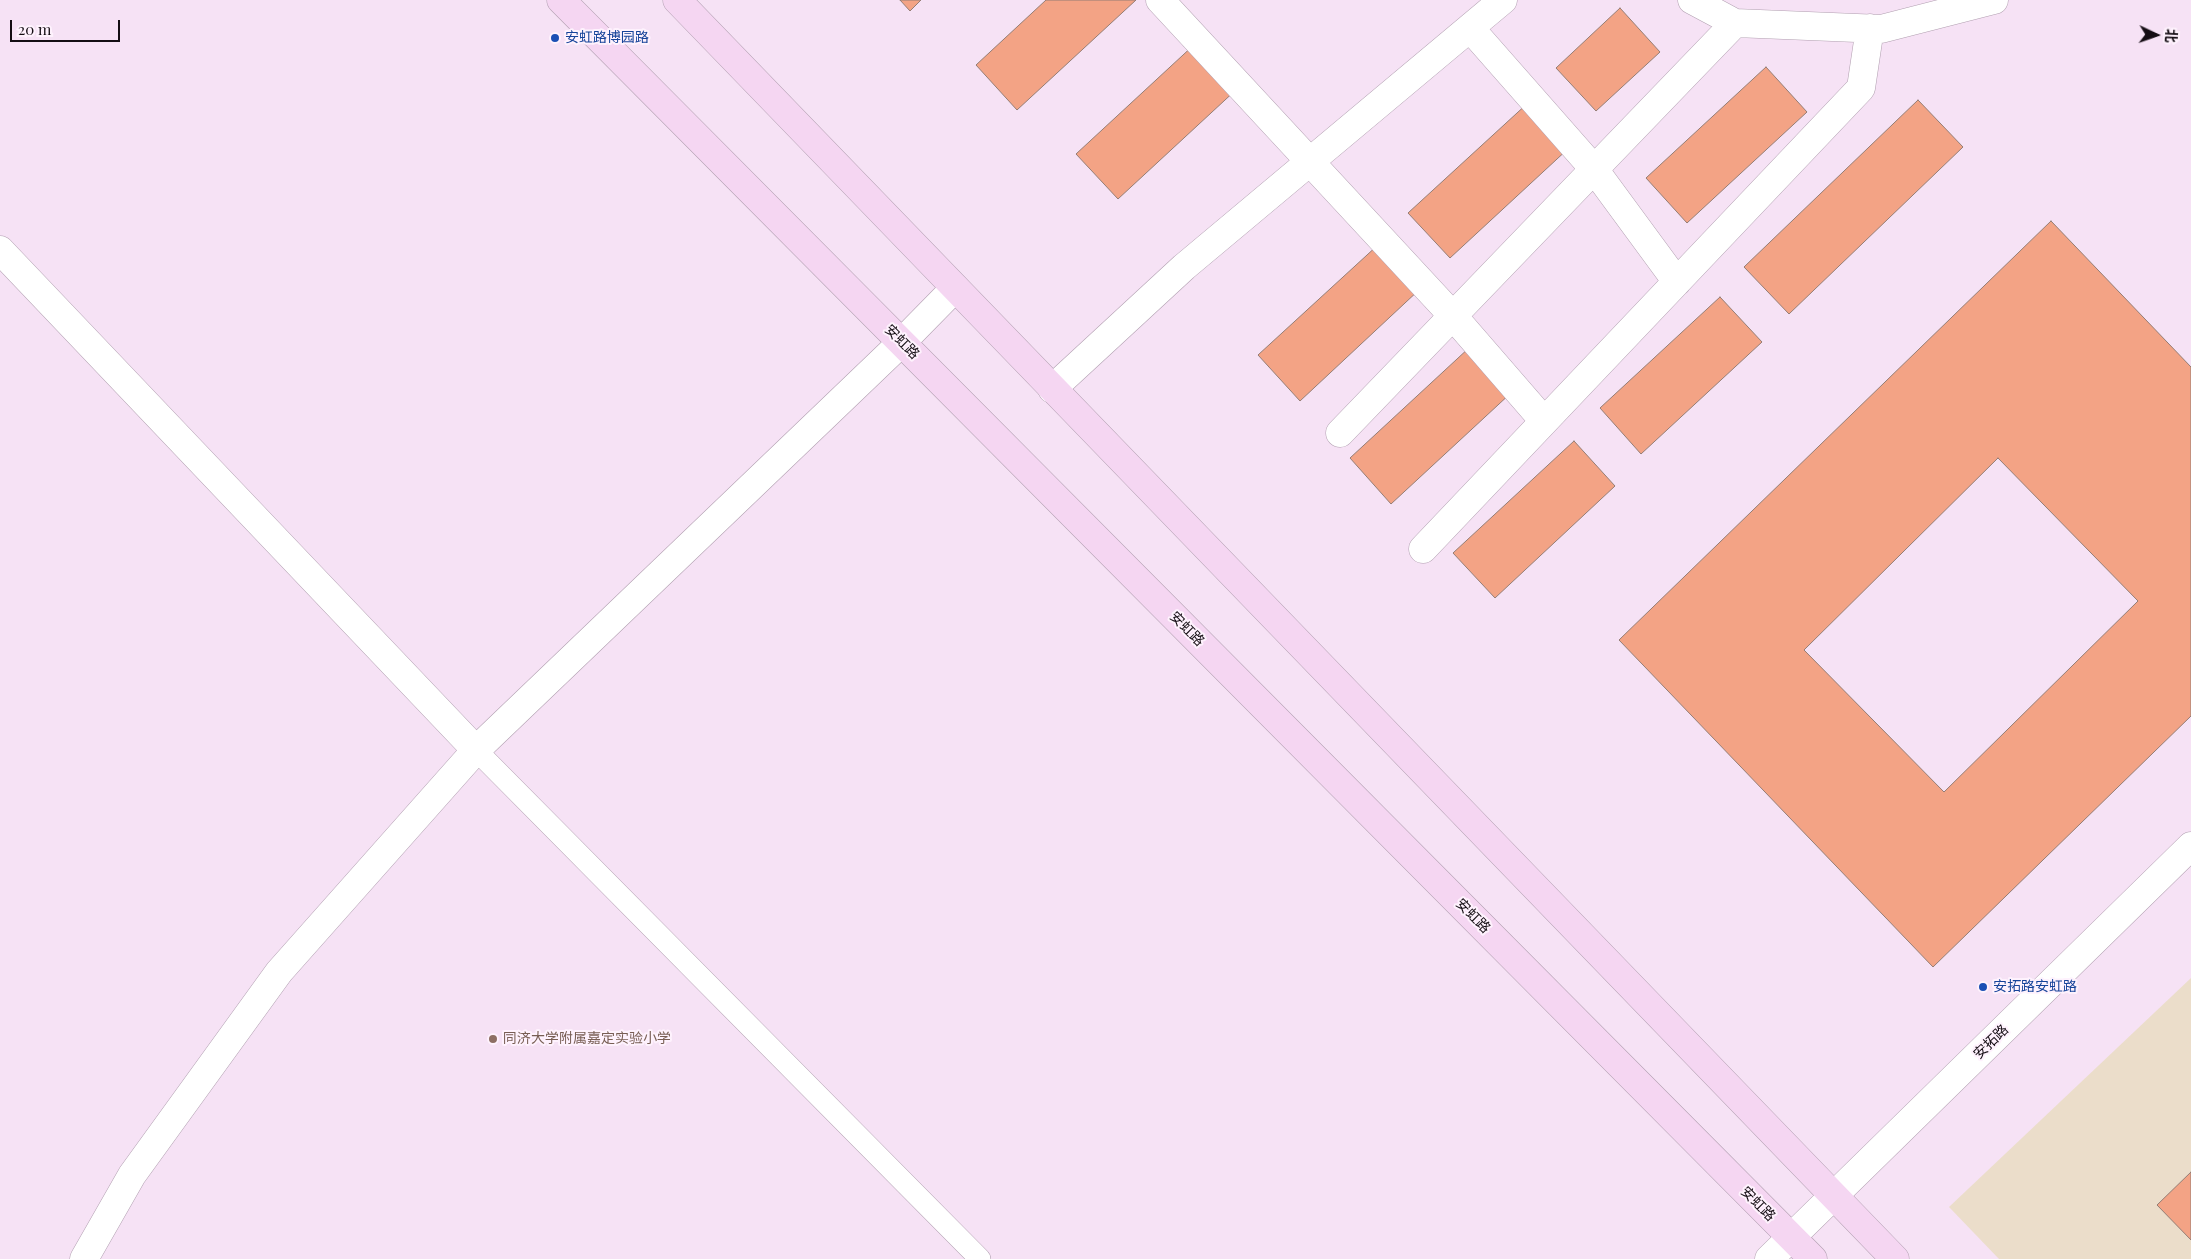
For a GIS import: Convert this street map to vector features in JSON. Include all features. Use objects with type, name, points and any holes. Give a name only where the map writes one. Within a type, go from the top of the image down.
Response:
[{"type":"main road","name":"安虹路","points":[[561,0],[1813,1259]]},
{"type":"main road","points":[[677,0],[1895,1259]]},
{"type":"street","points":[[1160,0],[1453,316],[1544,421]]},
{"type":"street","points":[[1052,389],[1184,267],[1504,0]]},
{"type":"street","points":[[1692,0],[1735,23],[1881,29],[1950,6],[1994,0]]},
{"type":"street","points":[[1340,433],[1735,23]]},
{"type":"street","points":[[1470,28],[1594,169],[1677,282]]},
{"type":"street","points":[[1423,549],[1860,88],[1870,28]]},
{"type":"street","points":[[0,250],[476,750]]},
{"type":"street","points":[[84,1259],[132,1176],[279,972],[476,750],[902,342],[955,288]]},
{"type":"street","name":"安拓路","points":[[1769,1259],[2191,846]]},
{"type":"lane","points":[[476,750],[980,1259]]},
{"type":"shaded area","points":[[2191,978],[2191,1259],[1999,1259],[1949,1207]]},
{"type":"building","points":[[900,0],[921,0],[910,11]]},
{"type":"building","points":[[1046,0],[1136,0],[1017,110],[976,65]]},
{"type":"building","points":[[1620,8],[1660,52],[1596,111],[1556,68]]},
{"type":"building","points":[[1196,43],[1238,88],[1118,199],[1076,154]]},
{"type":"building","points":[[1766,67],[1807,112],[1687,223],[1646,178]]},
{"type":"building","points":[[1918,100],[1963,147],[1789,314],[1744,267]]},
{"type":"building","points":[[1529,102],[1570,147],[1450,258],[1408,213]]},
{"type":"building","points":[[2051,221],[2191,367],[2191,716],[1933,967],[1619,640]],"holes":[[[1998,458],[2138,601],[1944,792],[1804,650]]]},
{"type":"building","points":[[1379,244],[1420,289],[1300,401],[1258,355]]},
{"type":"building","points":[[1720,297],[1762,342],[1641,454],[1600,408]]},
{"type":"building","points":[[1470,347],[1512,392],[1391,504],[1350,458]]},
{"type":"building","points":[[1574,441],[1615,486],[1495,598],[1453,553]]},
{"type":"building","points":[[2191,1172],[2191,1240],[2157,1205]]},
{"type":"place","name":"安虹路博园路","points":[[555,38]]},
{"type":"place","name":"安拓路安虹路","points":[[1983,987]]},
{"type":"place","name":"同济大学附属嘉定实验小学","points":[[493,1039]]}]
